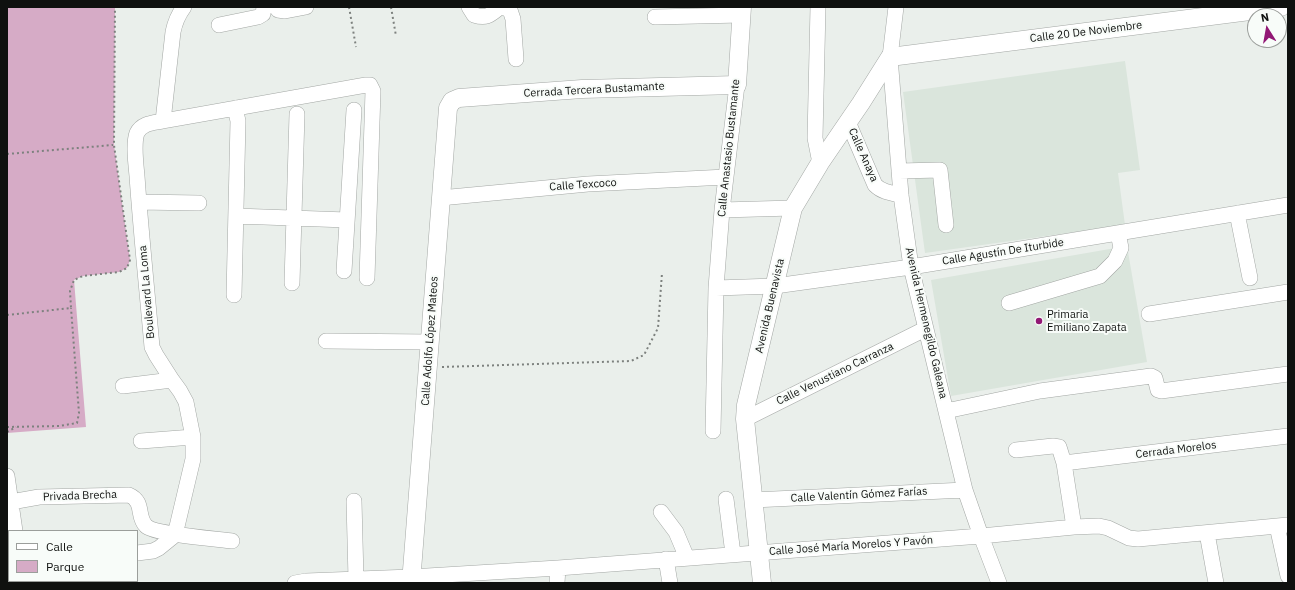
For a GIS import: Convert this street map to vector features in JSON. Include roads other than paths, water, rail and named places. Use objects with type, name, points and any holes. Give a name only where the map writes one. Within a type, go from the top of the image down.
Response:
[{"type":"main road","name":"Calle 20 De Noviembre","points":[[890,57],[1282,7]]},
{"type":"main road","name":"Calle Anastasio Bustamante","points":[[737,85],[741,11]]},
{"type":"main road","name":"Avenida Buenavista","points":[[762,583],[745,419],[746,405],[793,208],[820,163],[890,57]]},
{"type":"main road","name":"Cerrada Tercera Bustamante","points":[[452,101],[459,98],[582,89],[737,85]]},
{"type":"main road","name":"Calle Adolfo López Mateos","points":[[411,580],[440,198],[448,108],[452,101]]},
{"type":"street","points":[[184,7],[179,13],[175,22],[173,32],[163,121],[370,85],[372,88],[367,278]]},
{"type":"street","points":[[218,25],[258,17],[270,10],[285,11],[306,7]]},
{"type":"street","points":[[469,7],[474,15],[482,17],[489,15],[500,7]]},
{"type":"street","points":[[503,7],[510,10],[513,19],[516,59]]},
{"type":"street","points":[[818,7],[815,138],[820,163]]},
{"type":"street","name":"Avenida Hermenegildo Galeana","points":[[896,7],[890,57],[901,196],[911,267],[965,490],[999,583]]},
{"type":"street","points":[[655,17],[741,11]]},
{"type":"street","name":"Calle Anastasio Bustamante","points":[[713,432],[716,288],[722,210],[737,85]]},
{"type":"street","points":[[234,295],[238,120],[235,108]]},
{"type":"street","points":[[344,271],[354,110]]},
{"type":"street","points":[[292,283],[296,114]]},
{"type":"street","name":"Boulevard La Loma","points":[[163,121],[143,126],[139,130],[135,141],[152,347],[186,402],[193,437],[194,459],[176,534]]},
{"type":"street","name":"Calle Anaya","points":[[848,122],[876,185],[879,189],[901,196]]},
{"type":"street","points":[[899,171],[940,170],[946,225]]},
{"type":"street","name":"Calle Texcoco","points":[[440,198],[588,184],[726,177]]},
{"type":"street","points":[[139,202],[199,203]]},
{"type":"street","name":"Calle Agustín De Iturbide","points":[[716,288],[775,286],[911,267],[1288,205]]},
{"type":"street","points":[[722,210],[793,208]]},
{"type":"street","points":[[1237,213],[1250,278]]},
{"type":"street","points":[[236,216],[347,220]]},
{"type":"street","points":[[1009,303],[1100,276],[1115,261],[1121,248],[1118,233]]},
{"type":"street","points":[[1149,314],[1288,292]]},
{"type":"street","name":"Calle Venustiano Carranza","points":[[745,419],[925,329]]},
{"type":"street","points":[[326,341],[430,342]]},
{"type":"street","points":[[946,411],[1040,391],[1151,376],[1154,378],[1158,390],[1161,392],[1288,374]]},
{"type":"street","points":[[123,386],[172,380]]},
{"type":"street","name":"Cerrada Morelos","points":[[1064,463],[1288,436]]},
{"type":"street","points":[[141,441],[193,437]]},
{"type":"street","points":[[1016,450],[1054,446],[1059,447],[1064,463],[1074,527]]},
{"type":"street","points":[[7,476],[16,530]]},
{"type":"street","name":"Calle Valentín Gómez Farías","points":[[753,500],[965,490]]},
{"type":"street","name":"Privada Brecha","points":[[11,502],[39,497],[129,496],[138,501],[143,522],[146,526],[150,529],[176,534]]},
{"type":"street","points":[[726,499],[733,554]]},
{"type":"street","points":[[354,500],[356,579]]},
{"type":"street","points":[[661,512],[676,532],[686,558]]},
{"type":"street","name":"Calle José María Morelos Y Pavón","points":[[295,583],[306,581],[356,579],[411,580],[666,559],[981,536],[1074,527],[1099,526],[1108,528],[1129,538],[1138,539],[1283,526]]},
{"type":"street","points":[[1283,526],[1288,576]]},
{"type":"street","points":[[1207,533],[1216,583]]},
{"type":"street","points":[[138,553],[153,551],[176,534],[232,541]]},
{"type":"street","points":[[666,559],[670,583]]},
{"type":"street","points":[[557,583],[558,568]]},
{"type":"place","name":"Primaria Emiliano Zapata","points":[[1039,321]]}]
